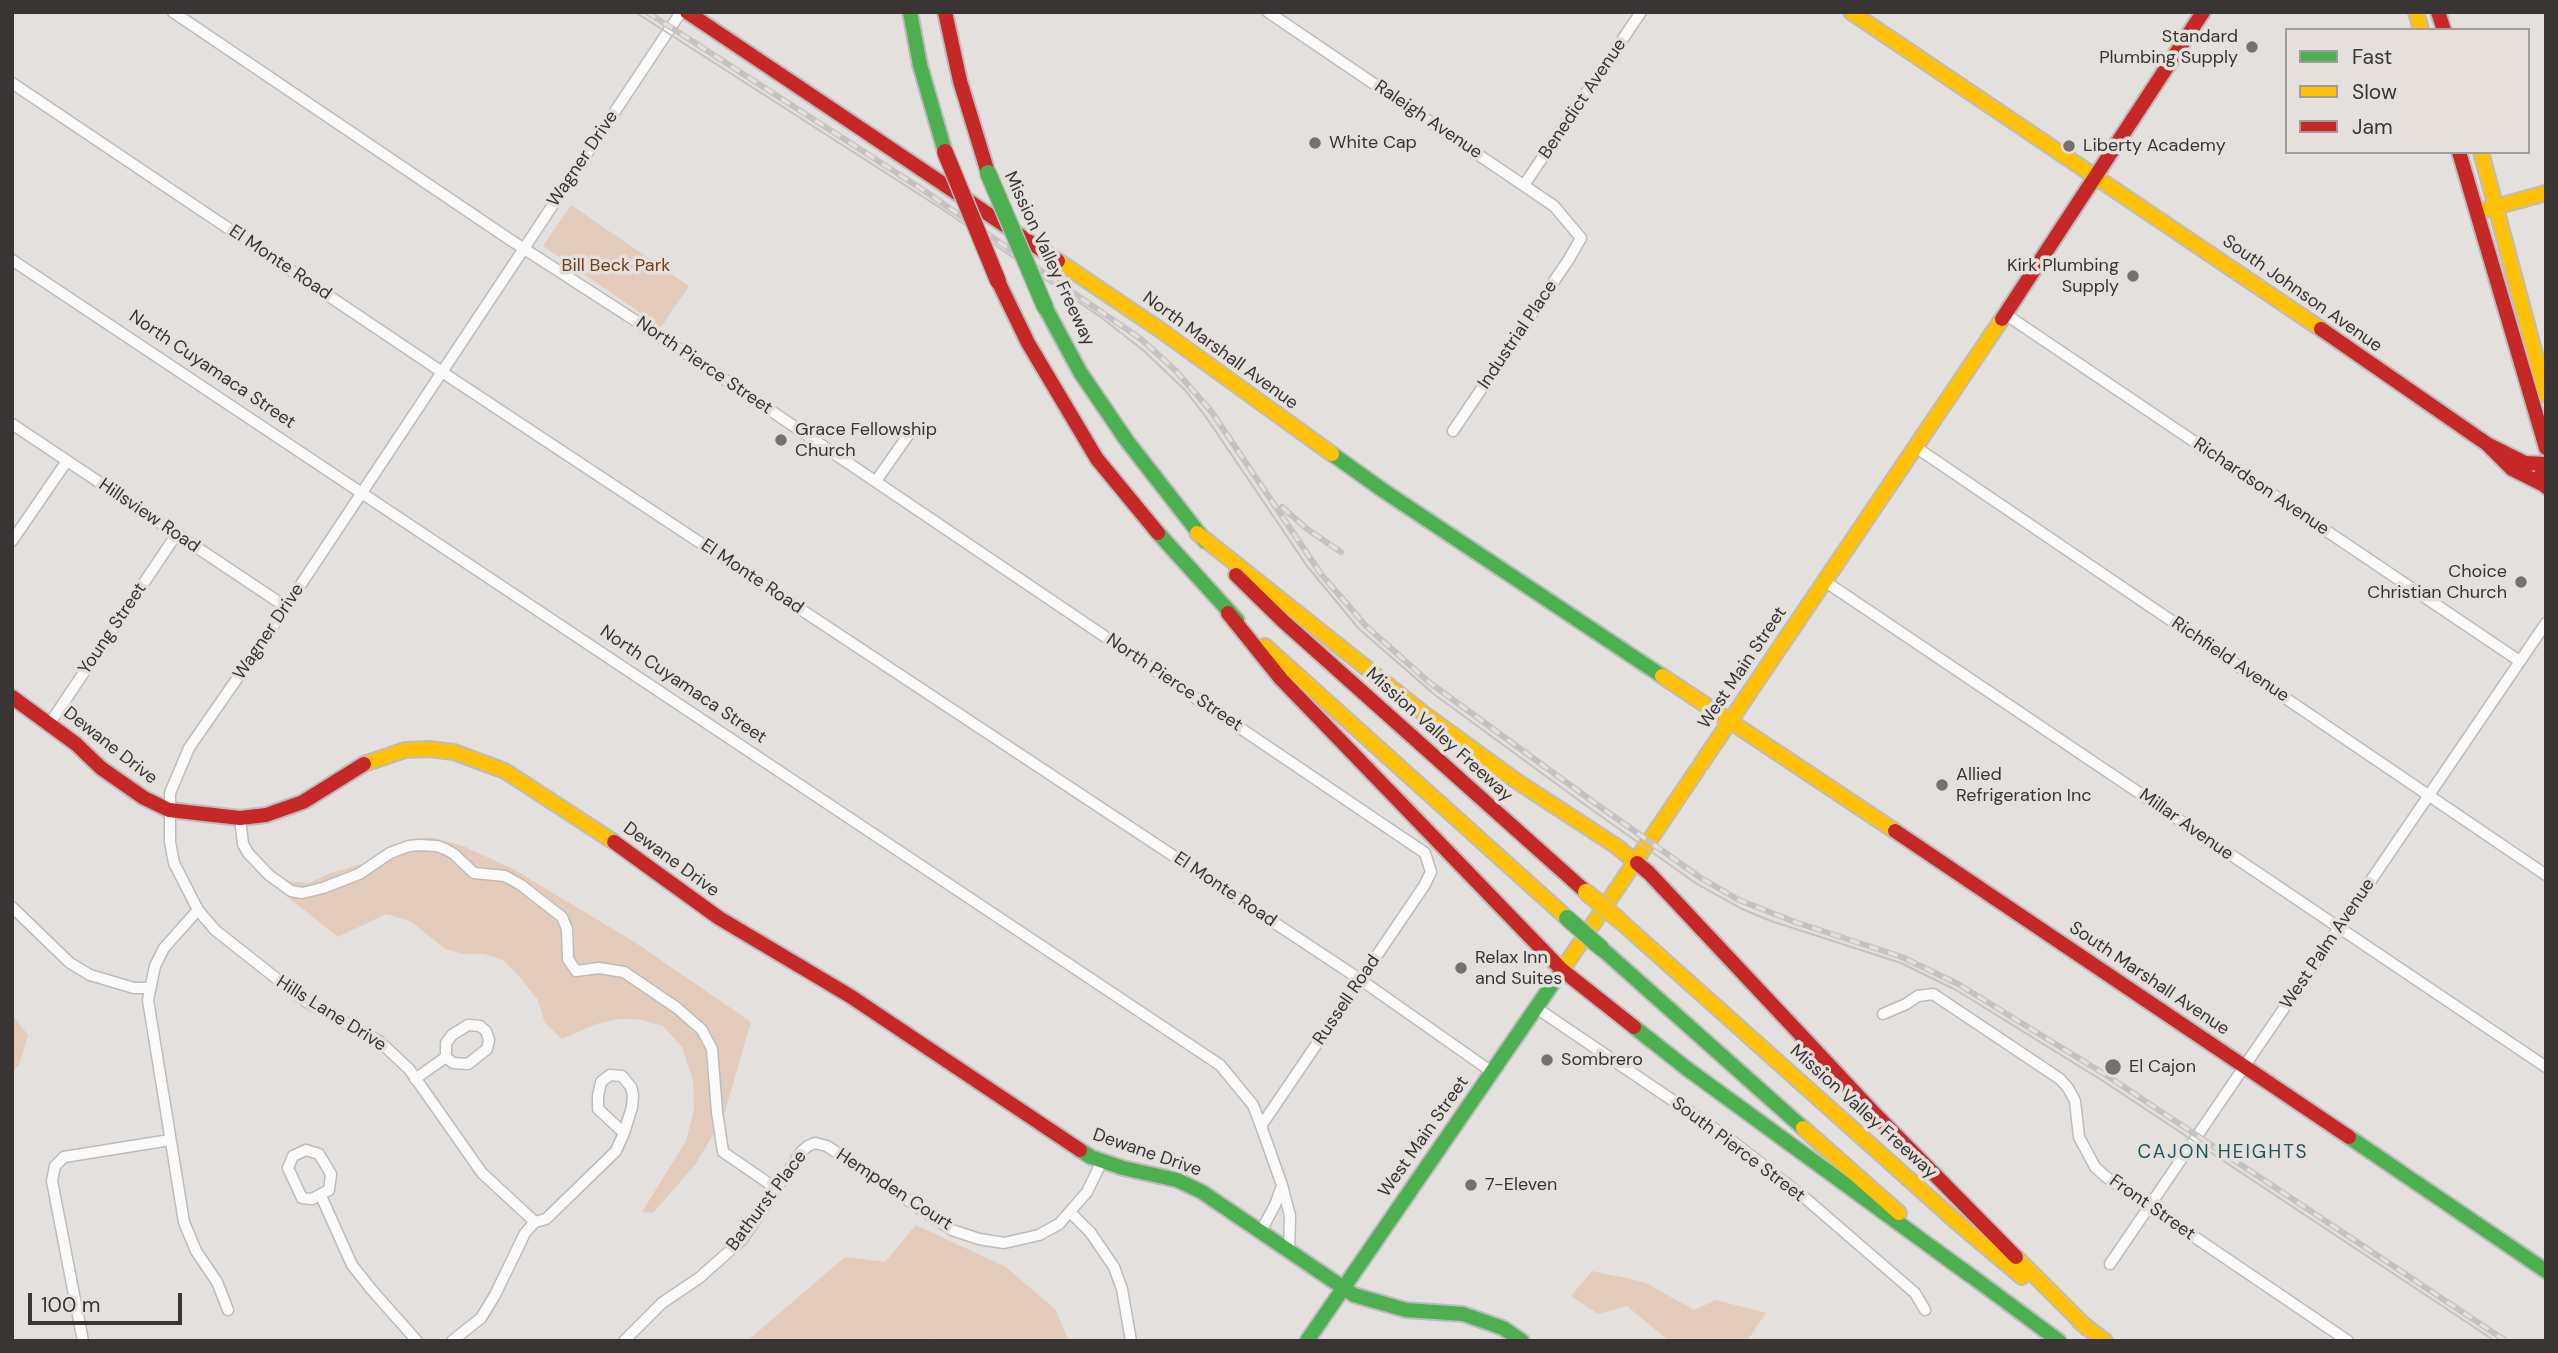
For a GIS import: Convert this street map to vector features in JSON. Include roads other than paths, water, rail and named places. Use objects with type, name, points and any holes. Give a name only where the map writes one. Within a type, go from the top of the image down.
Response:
[{"type":"main road","name":"North Marshall Avenue","points":[[687,12],[1159,329],[1384,491],[1730,721]]},
{"type":"main road","points":[[911,12],[920,65],[945,152],[998,281],[1028,343],[1097,459],[1281,679],[1562,971],[1686,1068],[2059,1341]]},
{"type":"main road","name":"Mission Valley Freeway","points":[[945,12],[960,81],[988,173],[1045,307],[1088,383],[1127,441],[1197,533],[1283,621],[1959,1224],[2105,1341]]},
{"type":"main road","name":"South Johnson Avenue","points":[[1851,12],[2319,327],[2487,444],[2512,468],[2545,486]]},
{"type":"main road","name":"West Main Street","points":[[1307,1341],[1826,582],[2203,12]]},
{"type":"main road","points":[[2460,154],[2546,448]]},
{"type":"main road","points":[[2482,154],[2546,395]]},
{"type":"main road","points":[[2477,212],[2546,193]]},
{"type":"main road","name":"South Johnson Avenue","points":[[2487,444],[2525,463],[2546,464]]},
{"type":"main road","points":[[2545,486],[2541,475],[2546,464]]},
{"type":"main road","points":[[1197,533],[1423,713],[1515,780],[1616,846],[1649,873],[1875,1114],[2088,1329]]},
{"type":"main road","points":[[1228,613],[1970,1276]]},
{"type":"main road","name":"Dewane Drive","points":[[12,697],[50,723],[101,768],[144,798],[169,810],[240,818],[266,815],[297,805],[362,764],[397,751],[421,748],[446,750],[505,771],[618,845],[719,919],[850,996],[1066,1141],[1102,1161],[1177,1180],[1202,1192],[1289,1251]]},
{"type":"main road","name":"South Marshall Avenue","points":[[1730,721],[2546,1271]]},
{"type":"main road","points":[[1289,1251],[1354,1295],[1406,1310],[1463,1314],[1503,1328],[1522,1341]]},
{"type":"street","name":"North Pierce Street","points":[[173,12],[684,352],[1425,853],[1431,872]]},
{"type":"street","name":"Wagner Drive","points":[[198,910],[174,863],[170,842],[170,793],[190,748],[681,12]]},
{"type":"street","name":"Raleigh Avenue","points":[[1268,12],[1554,206],[1581,238]]},
{"type":"street","name":"Benedict Avenue","points":[[1524,185],[1641,12]]},
{"type":"street","name":"El Monte Road","points":[[12,83],[442,372],[1361,980],[1492,1072]]},
{"type":"street","name":"Industrial Place","points":[[1453,431],[1581,238]]},
{"type":"street","name":"North Cuyamaca Street","points":[[12,260],[1220,1065],[1253,1105],[1261,1126],[1290,1216],[1289,1251]]},
{"type":"street","name":"Richardson Avenue","points":[[2005,314],[2518,660]]},
{"type":"street","name":"Hillsview Road","points":[[12,424],[286,607]]},
{"type":"street","points":[[876,481],[911,431]]},
{"type":"street","name":"Richfield Avenue","points":[[1914,446],[2546,875]]},
{"type":"street","points":[[12,541],[67,461]]},
{"type":"street","name":"Young Street","points":[[50,723],[176,535]]},
{"type":"street","name":"Millar Avenue","points":[[1826,582],[2546,1067]]},
{"type":"street","name":"West Palm Avenue","points":[[2110,1264],[2340,928],[2518,660],[2546,623]]},
{"type":"street","points":[[240,818],[243,845],[248,853],[269,875],[290,891],[302,893],[323,888],[359,874],[390,853],[419,845],[445,849],[460,858],[468,870],[474,873],[505,876],[521,885],[562,917],[567,929],[568,959],[576,971],[599,968],[624,971],[677,1008],[702,1030],[712,1049],[723,1152],[777,1189]]},
{"type":"street","name":"Russell Road","points":[[1261,1126],[1431,872]]},
{"type":"street","points":[[12,907],[70,963],[90,975],[134,988],[149,988]]},
{"type":"street","points":[[198,910],[164,948],[155,966],[148,1000],[184,1222],[196,1251],[217,1282],[228,1310]]},
{"type":"street","name":"Hills Lane Drive","points":[[198,910],[215,930],[291,991],[379,1041],[409,1069],[482,1173],[535,1222]]},
{"type":"street","name":"Front Street","points":[[1883,1014],[1918,996],[1933,994],[2060,1079],[2075,1101],[2079,1137],[2095,1167],[2348,1341]]},
{"type":"street","name":"South Pierce Street","points":[[1535,1007],[1731,1140],[1805,1198],[1915,1293],[1925,1310]]},
{"type":"street","points":[[472,1024],[486,1031],[489,1040],[487,1049],[473,1062],[458,1065],[448,1061],[446,1057],[446,1043],[460,1030],[472,1024]]},
{"type":"street","points":[[415,1079],[446,1057]]},
{"type":"street","points":[[452,1341],[481,1318],[525,1233],[535,1222],[546,1219],[616,1151],[624,1133],[632,1107],[633,1095],[631,1087],[622,1076],[610,1075],[601,1083],[597,1096],[598,1109],[624,1133]]},
{"type":"street","points":[[83,1341],[52,1181],[55,1166],[64,1157],[170,1140]]},
{"type":"street","name":"Hempden Court","points":[[815,1143],[827,1146],[842,1155],[952,1230],[979,1239],[1004,1243],[1018,1241],[1049,1229],[1071,1213],[1087,1192],[1102,1161]]},
{"type":"street","name":"Bathurst Place","points":[[624,1341],[636,1326],[662,1303],[699,1278],[742,1240],[801,1152],[815,1143]]},
{"type":"street","points":[[306,1150],[319,1154],[331,1174],[328,1190],[321,1196],[302,1198],[288,1168],[293,1156],[306,1150]]},
{"type":"street","points":[[1261,1231],[1282,1185]]},
{"type":"street","points":[[321,1196],[352,1265],[417,1341]]},
{"type":"street","points":[[1071,1213],[1090,1231],[1114,1267],[1122,1289],[1131,1341]]},
{"type":"tram line","points":[[635,12],[942,209],[1102,318],[1144,351],[1185,390],[1206,417],[1307,566],[1359,629],[1435,695],[1588,807],[1697,884],[1742,909],[1901,963],[1956,990],[2103,1081],[2495,1341]]},
{"type":"railway","points":[[647,12],[917,186],[1141,339],[1175,370],[1211,411],[1321,574],[1366,626],[1430,683],[1592,801],[1701,878],[1739,900],[1795,922],[1902,957],[1958,984],[2106,1075],[2506,1341]]},
{"type":"railway","points":[[1282,507],[1307,529],[1341,552]]},
{"type":"place","name":"Standard Plumbing Supply","points":[[2252,47]]},
{"type":"place","name":"White Cap","points":[[1315,143]]},
{"type":"place","name":"Liberty Academy","points":[[2069,146]]},
{"type":"place","name":"Kirk Plumbing Supply","points":[[2133,276]]},
{"type":"place","name":"Grace Fellowship Church","points":[[781,440]]},
{"type":"place","name":"Choice Christian Church","points":[[2521,582]]},
{"type":"place","name":"Allied Refrigeration Inc","points":[[1942,785]]},
{"type":"place","name":"Relax Inn and Suites","points":[[1461,968]]},
{"type":"place","name":"Sombrero","points":[[1547,1060]]},
{"type":"place","name":"El Cajon","points":[[2113,1067]]},
{"type":"place","name":"7-Eleven","points":[[1471,1185]]},
{"type":"district","name":"CAJON HEIGHTS","points":[[2223,1153]]},
{"type":"park label","name":"Bill Beck Park","points":[[616,266]]}]
